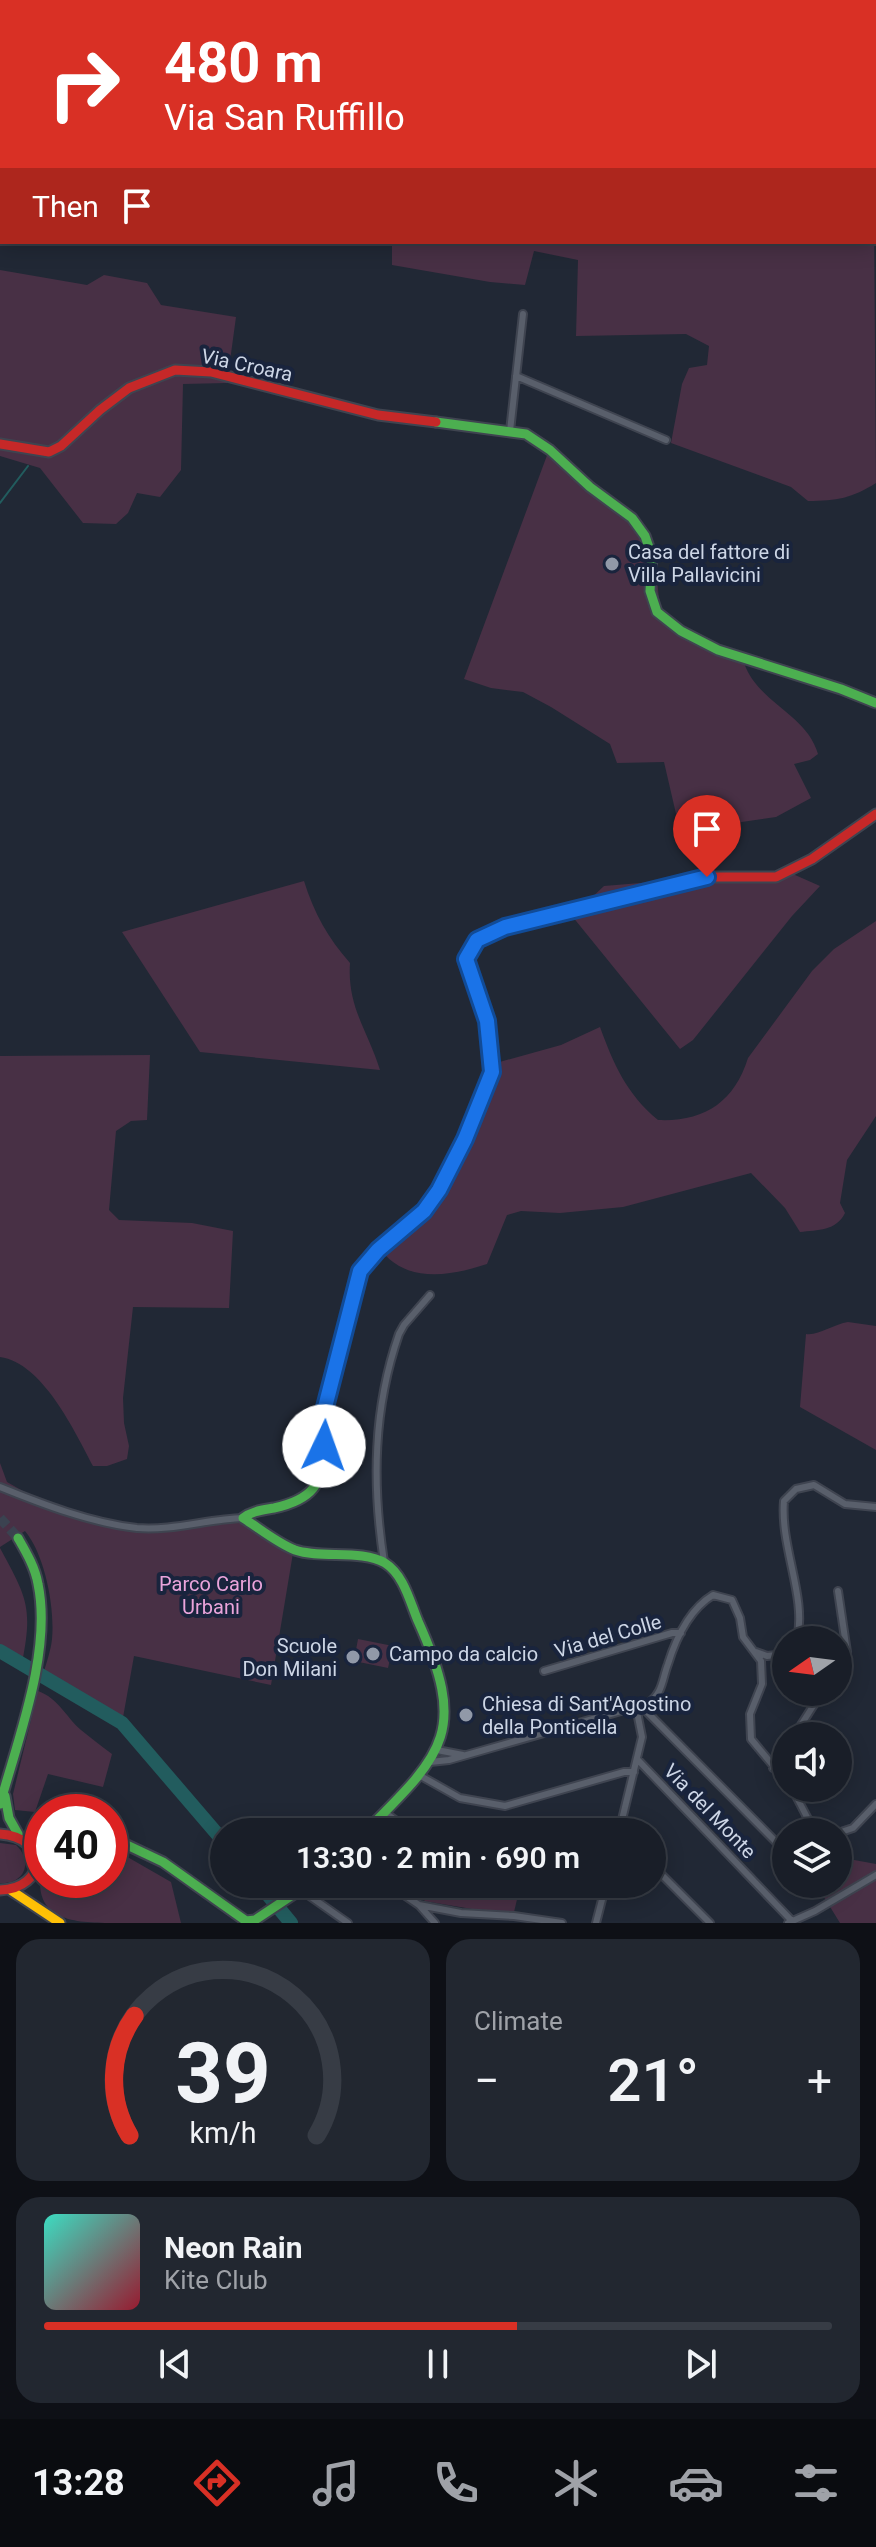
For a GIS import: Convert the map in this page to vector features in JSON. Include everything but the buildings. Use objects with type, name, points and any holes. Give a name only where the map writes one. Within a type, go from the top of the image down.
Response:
[{"type":"street","points":[[510,431],[523,314]]},
{"type":"street","name":"Via Croara","points":[[0,444],[49,452],[61,446],[129,388],[175,370],[211,372],[378,415],[526,434],[632,518],[645,536],[652,556],[650,591],[657,612],[681,631],[718,650],[876,703]]},
{"type":"street","points":[[516,376],[666,440]]},
{"type":"street","points":[[243,1518],[250,1513],[294,1504],[312,1492],[318,1483],[324,1462],[323,1415],[360,1271],[378,1250],[424,1211],[439,1190],[465,1139],[492,1072],[487,1021],[466,959],[477,940],[505,927],[707,877],[776,877],[812,859],[876,814]]},
{"type":"street","points":[[378,1818],[430,1762],[437,1750],[443,1725],[438,1669],[401,1581],[384,1562],[375,1487],[378,1417],[399,1334],[430,1295]]},
{"type":"street","points":[[800,1626],[782,1521],[784,1501],[796,1489],[814,1485],[845,1504],[876,1507]]},
{"type":"street","points":[[0,1487],[81,1515],[138,1528],[243,1518],[296,1550],[384,1562]]},
{"type":"street","points":[[0,1804],[37,1654],[41,1614],[38,1584],[31,1560],[18,1538]]},
{"type":"street","points":[[838,1591],[843,1626]]},
{"type":"street","name":"Via del Colle","points":[[639,1707],[652,1701],[662,1689],[667,1666],[681,1633],[699,1604],[713,1595],[732,1600],[740,1618],[743,1637],[761,1661],[762,1684],[750,1714],[751,1739],[772,1767]]},
{"type":"street","name":"Via del Colle","points":[[544,1671],[672,1633],[681,1633]]},
{"type":"street","points":[[756,1652],[772,1655]]},
{"type":"street","points":[[430,1762],[467,1755],[639,1707]]},
{"type":"street","points":[[622,1818],[642,1737],[639,1707]]},
{"type":"street","points":[[639,1707],[772,1838]]},
{"type":"street","points":[[437,1750],[467,1755]]},
{"type":"street","name":"Via del Monte","points":[[637,1759],[790,1922]]},
{"type":"street","points":[[419,1775],[460,1798],[505,1806],[624,1772],[634,1772]]},
{"type":"street","points":[[5,1786],[9,1818],[24,1839]]},
{"type":"street","points":[[852,1828],[876,1804]]},
{"type":"street","points":[[384,1812],[392,1818]]},
{"type":"street","points":[[0,1834],[18,1834]]},
{"type":"street","points":[[128,1845],[210,1893]]},
{"type":"street","points":[[790,1922],[876,1875]]},
{"type":"street","points":[[666,1879],[710,1923]]},
{"type":"street","points":[[11,1891],[24,1883]]},
{"type":"street","points":[[0,1890],[11,1891],[60,1923]]},
{"type":"street","points":[[35,1898],[42,1910]]},
{"type":"street","points":[[218,1898],[246,1921],[255,1920],[288,1898]]},
{"type":"street","points":[[318,1898],[348,1923]]},
{"type":"street","points":[[409,1898],[435,1923]]},
{"type":"street","points":[[596,1923],[602,1898]]},
{"type":"street","points":[[419,1905],[461,1913],[562,1923]]},
{"type":"street","points":[[455,1923],[461,1913]]},
{"type":"green space","points":[[392,244],[874,244],[876,483],[844,498],[808,501],[791,487],[671,443],[682,384],[689,368],[707,365],[709,346],[686,334],[576,336],[578,260],[534,251],[525,285],[392,265]]},
{"type":"green space","points":[[0,270],[87,285],[104,275],[147,283],[161,305],[236,317],[227,383],[183,384],[181,470],[160,497],[137,493],[128,513],[116,524],[83,523],[40,468],[0,456]]},
{"type":"green space","points":[[549,450],[618,509],[649,542],[656,564],[660,603],[672,622],[695,639],[744,663],[760,688],[804,729],[818,754],[810,760],[794,764],[811,798],[776,817],[680,831],[664,762],[617,763],[610,744],[551,707],[523,692],[491,688],[464,679]]},
{"type":"green space","points":[[786,871],[820,886],[792,916],[693,1040],[680,1049],[572,916],[604,886]]},
{"type":"green space","points":[[304,881],[322,925],[350,963],[355,1006],[380,1070],[200,1052],[122,932]]},
{"type":"green space","points":[[876,921],[876,1116],[847,1160],[840,1203],[845,1213],[837,1223],[800,1232],[785,1208],[751,1173],[623,1207],[560,1213],[521,1211],[507,1215],[487,1264],[457,1272],[426,1274],[412,1271],[387,1257],[377,1244],[433,1199],[484,1100],[496,1063],[561,1045],[600,1027],[622,1078],[658,1120],[674,1120],[703,1113],[715,1107],[734,1087],[748,1058],[812,971],[834,949]]},
{"type":"green space","points":[[150,1055],[147,1120],[131,1121],[116,1131],[109,1210],[119,1220],[192,1223],[233,1231],[229,1308],[133,1307],[123,1398],[129,1446],[127,1459],[107,1466],[93,1466],[67,1418],[44,1385],[16,1362],[0,1357],[0,1056]]},
{"type":"green space","points":[[848,1322],[876,1326],[876,1450],[800,1407],[806,1334]]},
{"type":"green space","name":"Parco Carlo Urbani","points":[[0,1463],[7,1482],[42,1502],[71,1512],[138,1528],[178,1526],[232,1515],[293,1553],[271,1685],[134,1656],[122,1723],[43,1675],[52,1639],[47,1582],[38,1554],[25,1531],[0,1547]]},
{"type":"green space","points":[[0,1548],[25,1603],[27,1628],[22,1663],[0,1651]]},
{"type":"green space","name":"Campo da calcio","points":[[358,1639],[393,1646],[388,1668],[354,1661]]},
{"type":"green space","points":[[38,1691],[51,1698],[81,1730],[112,1754],[103,1787],[48,1774],[41,1794],[24,1794],[24,1811],[15,1810],[13,1794]]},
{"type":"green space","points":[[0,1843],[16,1845],[24,1858],[24,1871],[15,1880],[0,1883]]},
{"type":"green space","points":[[128,1857],[171,1882],[181,1923],[73,1920],[50,1909],[43,1899],[128,1898]]},
{"type":"green space","points":[[852,1860],[876,1864],[876,1923],[840,1923],[825,1898],[852,1898]]},
{"type":"green space","points":[[426,1898],[517,1898],[514,1912],[424,1901]]},
{"type":"waterway","points":[[0,503],[28,466]]},
{"type":"waterway","points":[[0,1651],[122,1723],[210,1826]]},
{"type":"waterway","points":[[270,1898],[291,1923]]},
{"type":"tunnel","points":[[0,1518],[18,1538]]},
{"type":"traffic: fast","points":[[436,422],[526,434],[632,518],[645,536],[652,556],[650,591],[657,612],[681,631],[718,650],[876,703]]},
{"type":"traffic: fast","points":[[324,1446],[321,1471],[313,1489],[287,1505],[254,1512],[243,1518],[295,1550],[365,1556],[385,1563],[397,1574],[409,1597],[433,1659],[442,1690],[444,1716],[440,1738],[430,1760],[379,1818]]},
{"type":"traffic: fast","points":[[0,1804],[31,1695],[40,1638],[37,1578],[18,1538]]},
{"type":"traffic: fast","points":[[5,1796],[9,1818],[18,1834]]},
{"type":"traffic: fast","points":[[128,1845],[163,1862],[210,1895]]},
{"type":"traffic: fast","points":[[214,1898],[246,1921],[255,1920],[288,1898]]},
{"type":"traffic: slow","points":[[324,1446],[323,1415],[360,1271],[378,1250],[424,1211],[439,1190],[465,1139],[492,1072],[487,1021],[478,996]]},
{"type":"traffic: slow","points":[[12,1891],[60,1923]]},
{"type":"traffic: jam","points":[[0,444],[49,452],[61,446],[129,388],[175,370],[211,372],[378,415],[436,422]]},
{"type":"traffic: jam","points":[[478,996],[466,959],[477,940],[505,927],[707,877],[776,877],[812,859],[876,814]]},
{"type":"traffic: jam","points":[[0,1834],[16,1837],[27,1844],[36,1862],[34,1872],[27,1881],[0,1890]]},
{"type":"place","name":"Casa del fattore di Villa Pallavicini","points":[[612,564]]},
{"type":"place","name":"Campo da calcio","points":[[373,1654]]},
{"type":"place","name":"Scuole Don Milani","points":[[353,1657]]},
{"type":"place","name":"Chiesa di Sant'Agostino della Ponticella","points":[[466,1715]]},
{"type":"route","points":[[324,1446],[323,1415],[360,1271],[378,1250],[424,1211],[439,1190],[465,1139],[492,1072],[487,1021],[466,959],[477,940],[505,927],[707,877]]}]
